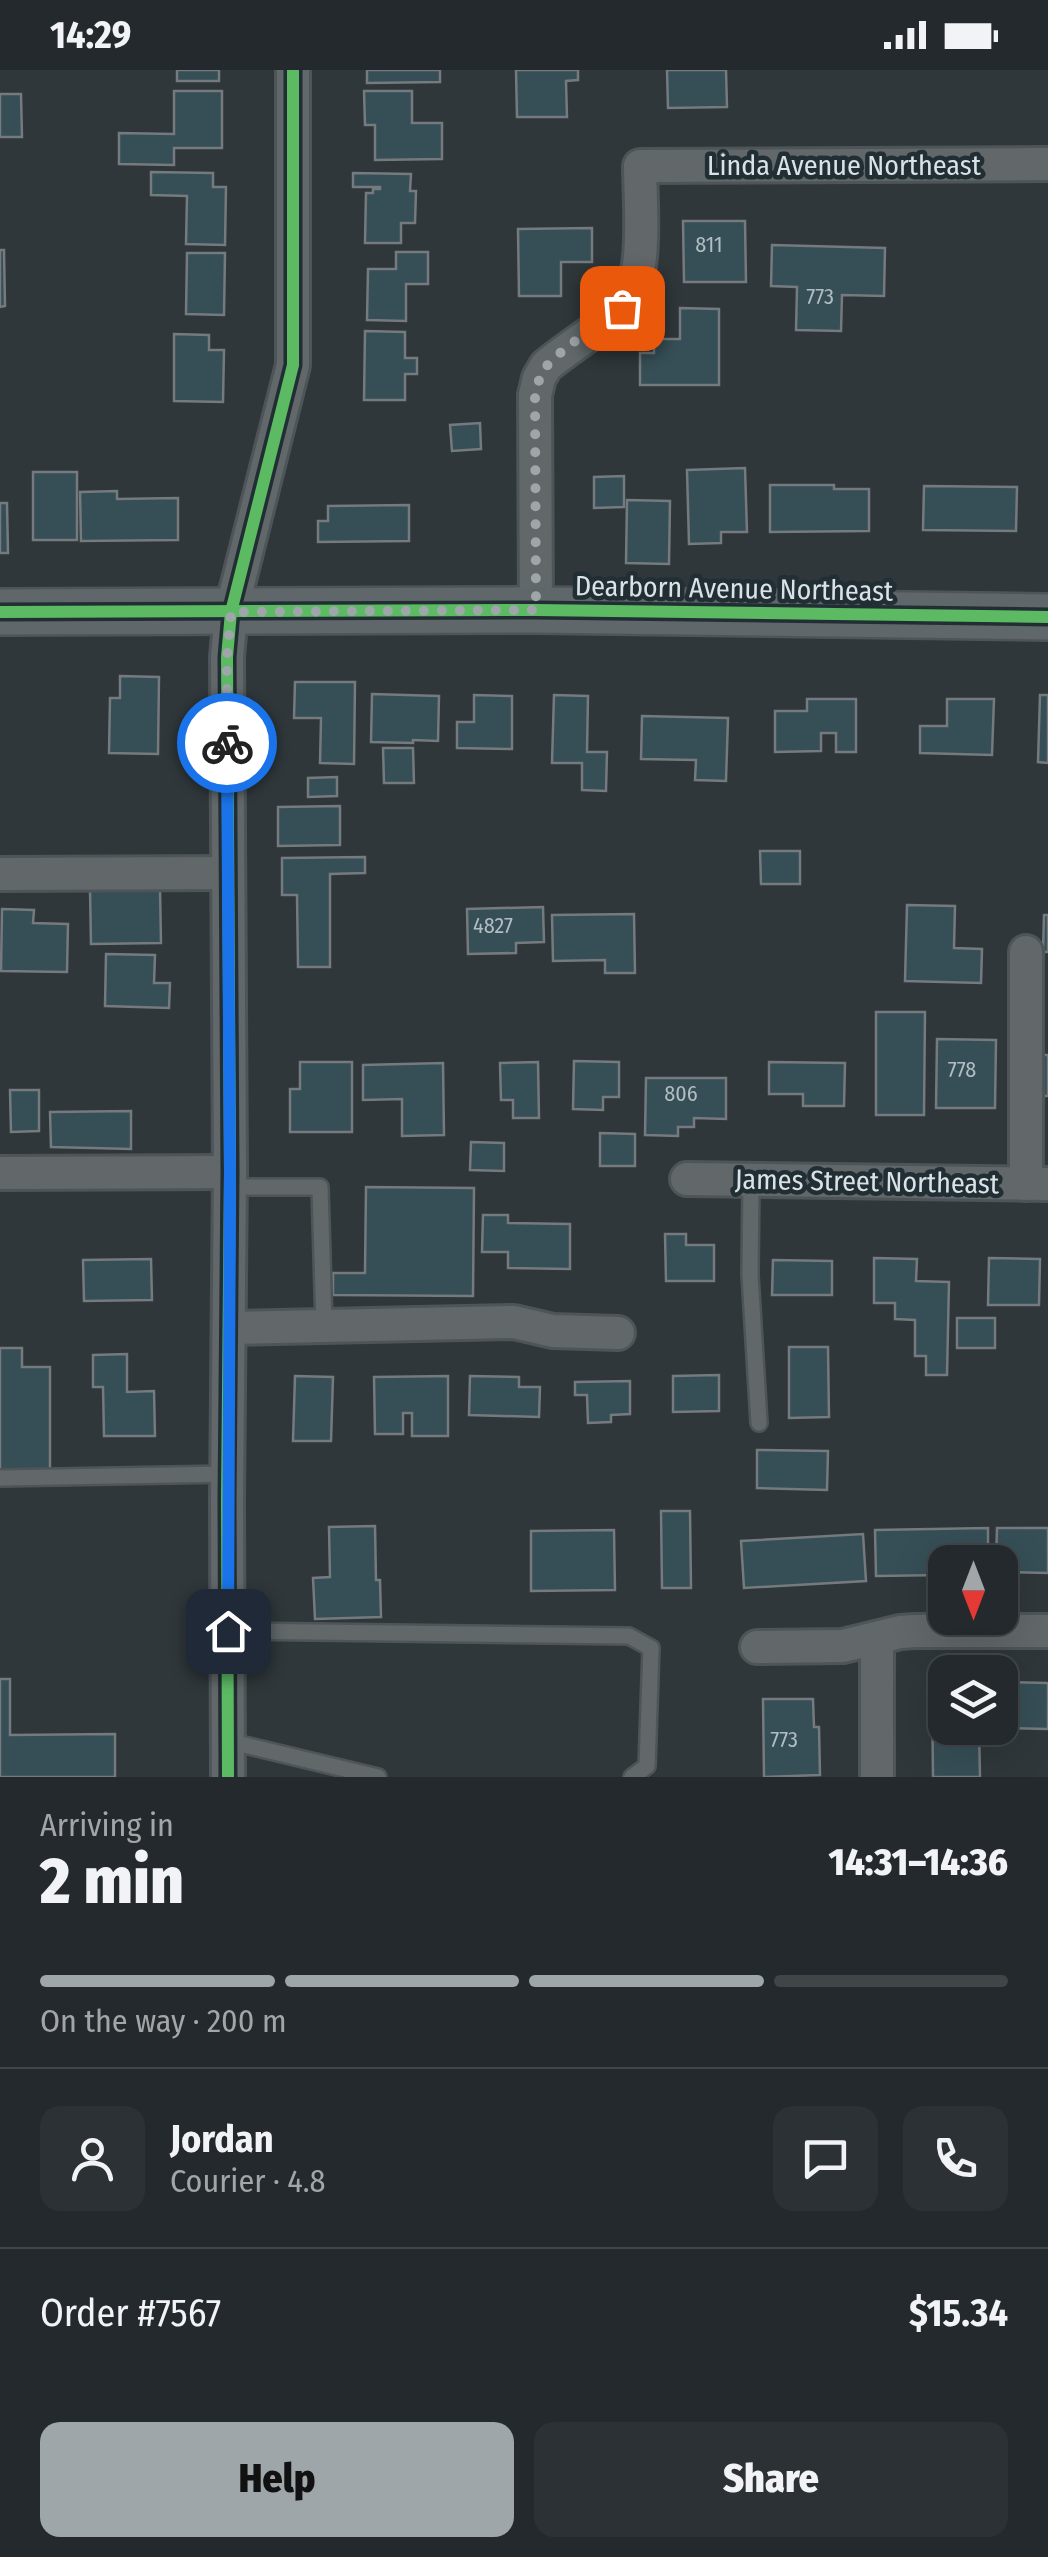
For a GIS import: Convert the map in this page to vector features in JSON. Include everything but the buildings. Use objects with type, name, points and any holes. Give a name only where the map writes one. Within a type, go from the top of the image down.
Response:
[{"type":"street","points":[[228,1777],[227,657],[231,612],[293,365],[293,70]]},
{"type":"street","name":"Linda Avenue Northeast","points":[[536,610],[535,395],[546,366],[622,308],[633,293],[639,274],[640,166],[1048,164]]},
{"type":"street","name":"Dearborn Avenue Northeast","points":[[0,612],[536,610],[1048,617]]},
{"type":"street","points":[[0,874],[226,873]]},
{"type":"street","points":[[1026,952],[1037,1184]]},
{"type":"street","points":[[0,1173],[230,1180]]},
{"type":"street","name":"James Street Northeast","points":[[687,1179],[1037,1184]]},
{"type":"street","points":[[229,1328],[514,1322],[553,1331],[618,1333]]},
{"type":"street","points":[[756,1647],[843,1646],[915,1631],[1048,1631]]},
{"type":"street","points":[[877,1638],[877,1777]]},
{"type":"lane","points":[[230,1180],[320,1187],[324,1325]]},
{"type":"lane","points":[[752,1180],[750,1276],[758,1422]]},
{"type":"lane","points":[[0,1478],[228,1474]]},
{"type":"lane","points":[[228,1631],[629,1636],[651,1648],[647,1766],[632,1777]]},
{"type":"lane","points":[[228,1740],[378,1777]]},
{"type":"cycle path","points":[[228,1777],[227,657],[231,612],[293,365],[293,70]]},
{"type":"cycle path","points":[[0,612],[536,610],[1048,617]]},
{"type":"way so far","points":[[227,743],[231,612],[536,610],[535,395],[546,366],[622,308]]},
{"type":"route","points":[[227,743],[228,1631]]}]
